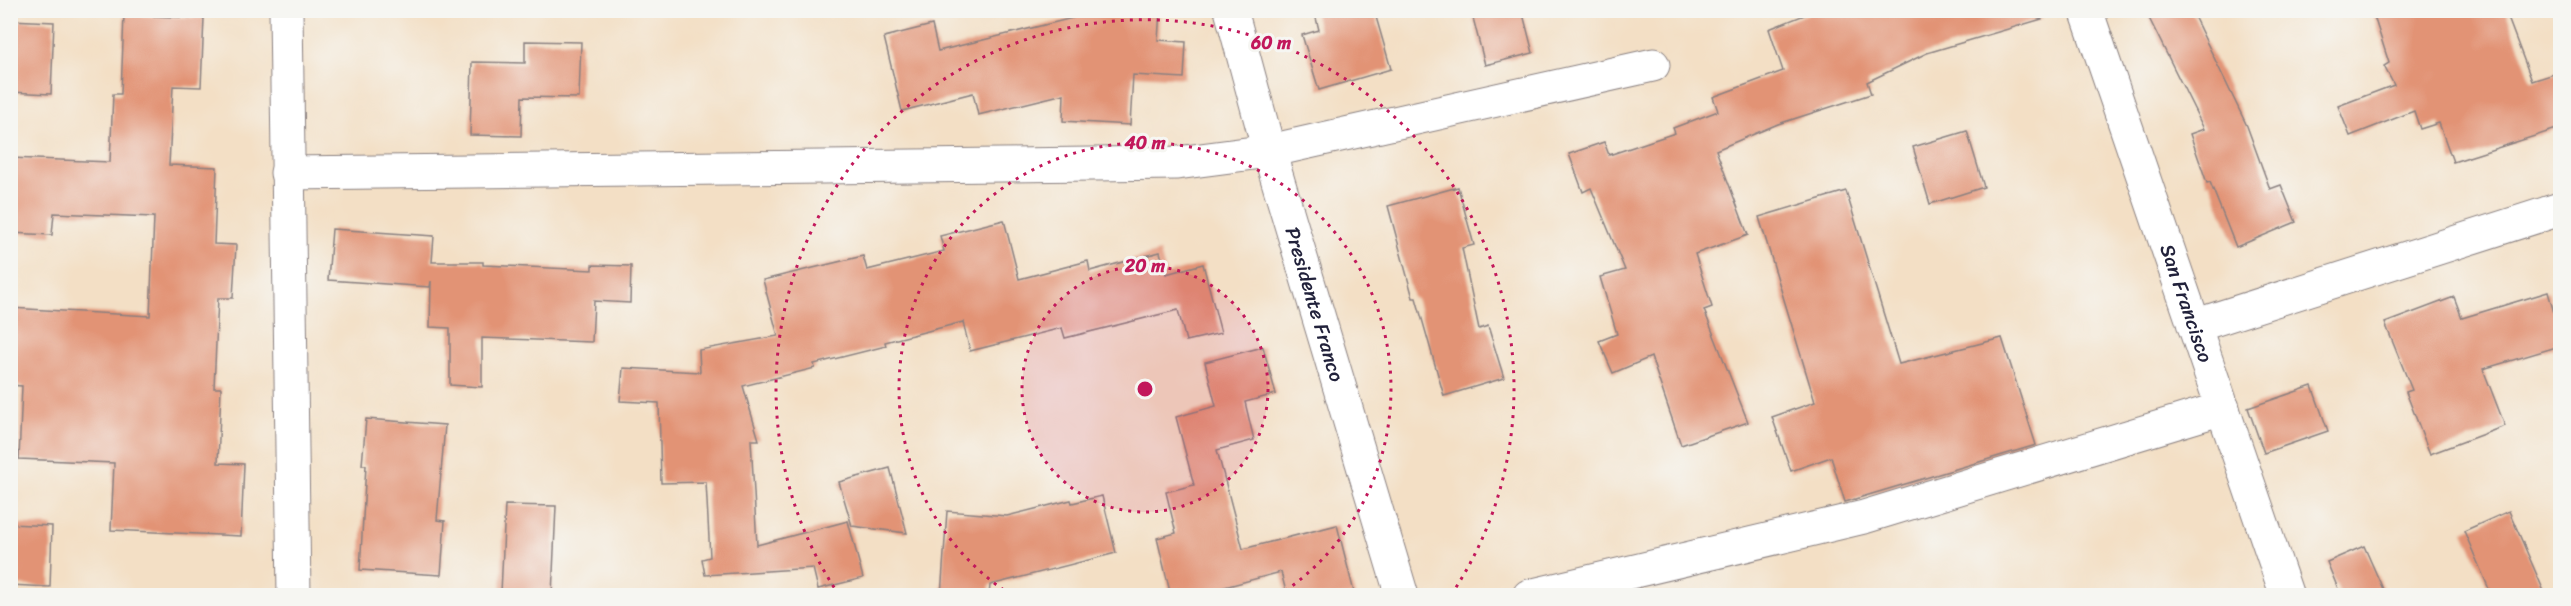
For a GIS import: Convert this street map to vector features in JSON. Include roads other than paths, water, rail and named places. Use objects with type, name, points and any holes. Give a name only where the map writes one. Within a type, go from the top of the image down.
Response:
[{"type":"street","points":[[286,10],[294,596]]},
{"type":"street","name":"Presidente Franco","points":[[1231,10],[1269,151],[1402,596]]},
{"type":"street","name":"San Francisco","points":[[2086,10],[2287,596]]},
{"type":"street","points":[[287,173],[1177,163],[1269,151],[1653,65]]},
{"type":"street","points":[[2194,326],[2560,208]]},
{"type":"street","points":[[1529,596],[1864,516],[2223,408]]}]
